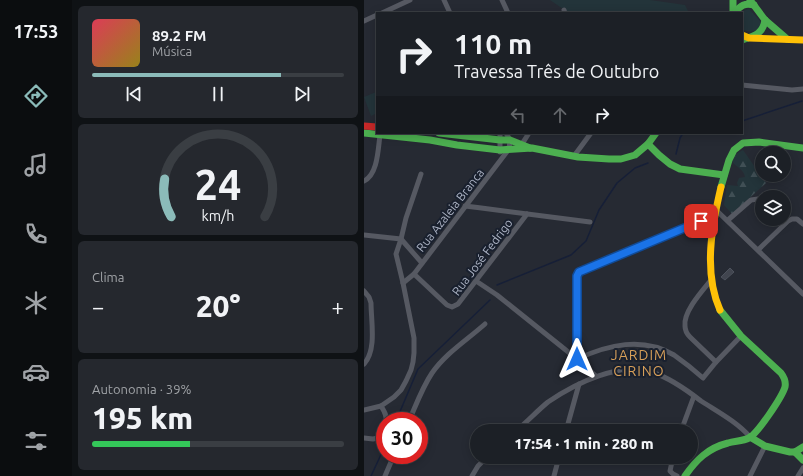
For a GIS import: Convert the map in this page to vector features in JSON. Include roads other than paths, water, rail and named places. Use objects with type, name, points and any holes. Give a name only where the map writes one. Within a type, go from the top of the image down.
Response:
[{"type":"main road","points":[[733,0],[734,12]]},
{"type":"main road","points":[[735,12],[744,4],[752,3],[765,20],[787,39]]},
{"type":"main road","points":[[744,38],[758,34],[763,30],[765,20]]},
{"type":"main road","points":[[744,38],[803,40]]},
{"type":"main road","points":[[364,126],[376,127]]},
{"type":"main road","points":[[364,133],[430,140],[500,150],[521,146]]},
{"type":"main road","points":[[459,134],[500,136],[521,146],[574,156],[609,159],[621,159],[635,155],[648,144],[655,134]]},
{"type":"main road","points":[[685,476],[697,460],[711,448],[750,437],[757,431],[782,395],[786,383],[781,373],[741,336],[724,315],[716,299],[711,280],[711,250],[715,212],[729,160],[734,150],[743,143],[758,142],[803,148]]},
{"type":"main road","points":[[648,144],[670,164],[680,169],[724,175]]},
{"type":"main road","points":[[750,437],[765,446],[790,452],[795,452],[803,447]]},
{"type":"main road","points":[[795,452],[803,460]]},
{"type":"street","points":[[384,12],[410,0]]},
{"type":"street","points":[[444,0],[450,12]]},
{"type":"street","points":[[502,0],[508,12]]},
{"type":"street","points":[[364,21],[376,15]]},
{"type":"street","points":[[743,85],[792,90],[803,89]]},
{"type":"street","points":[[364,133],[373,138],[379,144]]},
{"type":"street","points":[[507,134],[510,140],[509,149]]},
{"type":"street","points":[[521,146],[528,134]]},
{"type":"street","points":[[574,156],[590,134]]},
{"type":"street","points":[[364,181],[366,181],[373,170],[378,155],[380,135]]},
{"type":"street","points":[[500,136],[501,159]]},
{"type":"street","name":"Rua Azaleia Branca","points":[[403,283],[414,274],[509,149]]},
{"type":"street","points":[[364,410],[382,406],[394,398],[401,390],[411,370],[413,362],[414,338],[396,254],[402,239],[406,218],[421,174]]},
{"type":"street","points":[[728,220],[751,200],[755,199]]},
{"type":"street","points":[[465,206],[590,222]]},
{"type":"street","points":[[577,359],[577,276],[579,272],[715,212],[728,220],[803,294]]},
{"type":"street","name":"Rua José Fedrigo","points":[[414,274],[447,305],[452,307],[458,304],[527,214]]},
{"type":"street","points":[[758,250],[788,221],[797,219],[803,224]]},
{"type":"street","points":[[364,235],[402,239],[422,263]]},
{"type":"street","points":[[711,280],[691,307],[687,316],[685,327],[690,337],[716,362]]},
{"type":"street","points":[[476,281],[497,295],[596,376]]},
{"type":"street","points":[[364,291],[370,303],[372,343],[371,353],[368,360],[364,364]]},
{"type":"street","points":[[413,412],[427,381],[433,372],[465,339],[485,324]]},
{"type":"street","points":[[577,359],[606,348],[616,346],[645,345],[656,347],[674,355],[703,378],[741,336]]},
{"type":"street","points":[[524,424],[548,403],[596,376],[627,370],[646,371],[660,376],[694,396],[737,424],[750,437]]},
{"type":"street","points":[[568,424],[580,384]]},
{"type":"street","points":[[684,424],[694,396]]},
{"type":"street","points":[[382,406],[385,412]]},
{"type":"street","points":[[364,438],[376,438]]},
{"type":"street","points":[[750,476],[765,446]]},
{"type":"street","points":[[385,476],[390,464]]},
{"type":"street","points":[[472,476],[480,464]]},
{"type":"street","points":[[554,476],[557,464]]},
{"type":"street","points":[[672,464],[670,471],[677,476]]},
{"type":"street","points":[[798,476],[803,468]]},
{"type":"waterway","points":[[743,121],[802,101]]},
{"type":"waterway","points":[[676,154],[682,134]]},
{"type":"waterway","points":[[497,285],[571,255],[586,241],[599,210],[617,183],[635,168],[648,163]]},
{"type":"waterway","points":[[400,412],[418,369],[490,300]]},
{"type":"waterway","points":[[371,476],[377,464]]},
{"type":"district","name":"JARDIM CIRINO","points":[[639,364]]}]
